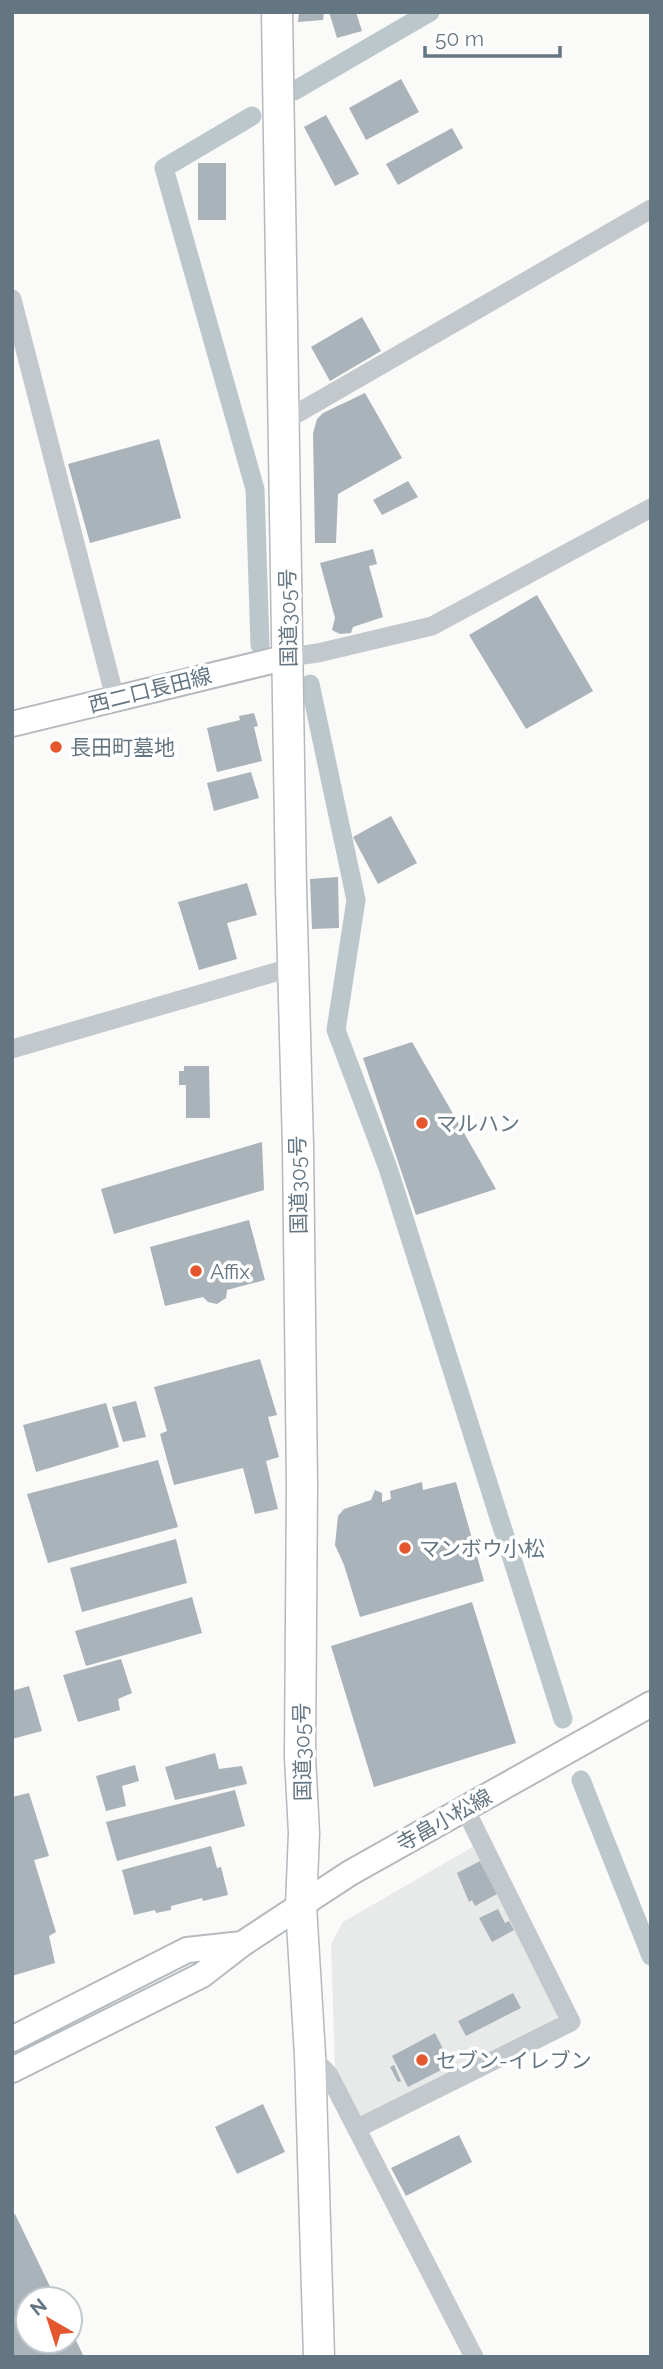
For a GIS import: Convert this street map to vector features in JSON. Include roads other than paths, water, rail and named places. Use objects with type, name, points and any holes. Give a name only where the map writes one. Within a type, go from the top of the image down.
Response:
[{"type":"highway","name":"国道305号","points":[[277,12],[298,1147],[302,1485],[300,1757],[304,1833],[301,1906],[310,2055],[319,2357]]},
{"type":"main road","name":"西二口長田線","points":[[12,724],[288,657]]},
{"type":"main road","name":"寺畠小松線","points":[[12,2070],[202,1975],[242,1944],[350,1873],[651,1704]]},
{"type":"main road","name":"寺畠小松線","points":[[12,2039],[187,1950],[242,1944]]},
{"type":"street","points":[[284,421],[651,209]]},
{"type":"street","points":[[12,299],[115,698]]},
{"type":"street","points":[[288,657],[318,653],[432,626],[651,508]]},
{"type":"street","points":[[12,1049],[293,967]]},
{"type":"street","points":[[358,2128],[572,2022],[465,1809]]},
{"type":"street","points":[[310,2055],[329,2075],[358,2128],[474,2357]]},
{"type":"waterway","points":[[294,91],[430,12]]},
{"type":"waterway","points":[[252,116],[164,168],[255,489],[260,645]]},
{"type":"waterway","points":[[310,684],[356,900],[336,1030],[388,1168],[563,1719]]},
{"type":"waterway","points":[[581,1780],[651,1956]]},
{"type":"place","name":"長田町墓地","points":[[56,747]]},
{"type":"place","name":"マルハン","points":[[422,1123]]},
{"type":"place","name":"Affix","points":[[196,1271]]},
{"type":"place","name":"マンボウ小松","points":[[405,1548]]},
{"type":"place","name":"セブン-イレブン","points":[[422,2060]]}]
